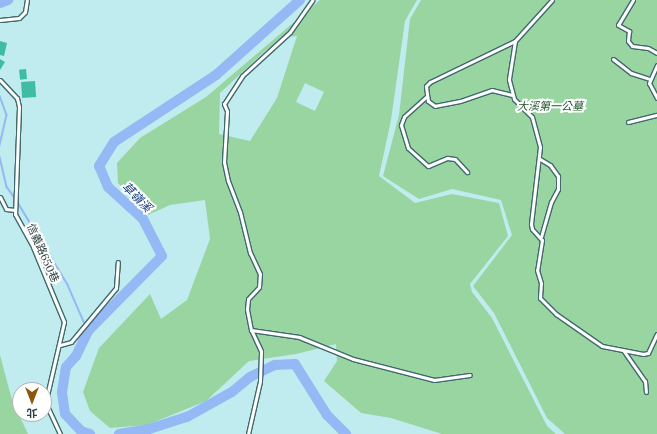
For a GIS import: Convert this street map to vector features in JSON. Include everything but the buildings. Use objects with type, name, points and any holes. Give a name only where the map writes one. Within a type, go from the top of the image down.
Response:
[{"type":"lane","points":[[0,20],[19,18],[26,12],[27,0]]},
{"type":"lane","points":[[248,434],[260,382],[261,352],[251,330],[248,299],[259,287],[260,274],[250,253],[240,212],[228,181],[224,162],[227,111],[224,104],[242,76],[290,32],[312,0]]},
{"type":"lane","points":[[512,95],[492,90],[460,101],[435,106],[430,105],[426,86],[430,82],[515,41],[552,0]]},
{"type":"lane","points":[[633,0],[618,25],[629,31],[628,41],[632,46],[648,48],[657,53]]},
{"type":"lane","points":[[515,41],[509,80],[512,95],[532,117],[540,147],[540,160],[531,224],[532,229],[541,237]]},
{"type":"lane","points":[[613,59],[631,73],[650,79]]},
{"type":"lane","points":[[657,65],[650,79],[657,98]]},
{"type":"lane","points":[[0,80],[17,98],[19,107],[15,174],[18,194],[15,210],[6,209],[0,197]]},
{"type":"lane","points":[[427,96],[404,117],[401,125],[408,148],[428,166],[447,158],[455,159],[467,172]]},
{"type":"lane","points":[[628,122],[657,115]]},
{"type":"lane","points":[[540,160],[550,165],[558,176],[558,190],[551,202],[541,237],[537,270],[543,303],[602,346],[648,353],[657,334]]},
{"type":"lane","name":"信義路650巷","points":[[15,210],[64,322],[60,345],[46,400],[47,406],[60,434]]},
{"type":"lane","points":[[60,345],[70,342],[116,288],[118,262]]},
{"type":"lane","points":[[251,330],[299,337],[353,359],[434,380],[470,375]]},
{"type":"lane","points":[[623,350],[645,381],[646,392]]},
{"type":"green space","points":[[320,0],[417,0],[405,21],[391,120],[379,176],[415,203],[452,194],[499,203],[508,236],[470,284],[472,292],[492,318],[547,426],[556,434],[442,434],[391,418],[361,413],[324,381],[337,361],[336,344],[296,354],[249,361],[206,401],[147,425],[110,428],[90,411],[83,392],[99,348],[150,294],[161,319],[187,300],[210,239],[205,200],[170,205],[148,215],[118,183],[117,163],[140,138],[206,97]],"holes":[[[297,36],[277,98],[250,141],[219,134],[220,93],[265,51],[286,37]],[[305,83],[324,92],[315,111],[296,102]]]},
{"type":"green space","name":"大溪第一公墓","points":[[421,0],[657,0],[657,434],[565,434],[547,418],[494,313],[473,286],[512,235],[501,200],[452,189],[419,199],[383,176],[399,115],[410,19]]},
{"type":"green space","points":[[0,355],[12,400],[12,422],[22,422],[28,434],[0,434]]},
{"type":"waterway","name":"草嶺溪","points":[[0,3],[8,0]]},
{"type":"waterway","name":"草嶺溪","points":[[90,434],[81,431],[65,414],[62,392],[66,367],[76,356],[88,331],[162,256],[143,219],[108,187],[99,166],[114,142],[216,75],[300,0]]},
{"type":"waterway","points":[[0,96],[7,115],[0,146]]},
{"type":"waterway","points":[[0,157],[7,187],[15,198]]},
{"type":"waterway","points":[[17,201],[68,285],[88,331]]},
{"type":"waterway","name":"草嶺溪","points":[[119,434],[149,429],[187,417],[232,392],[250,377],[275,365],[295,364],[327,415],[346,434]]}]
